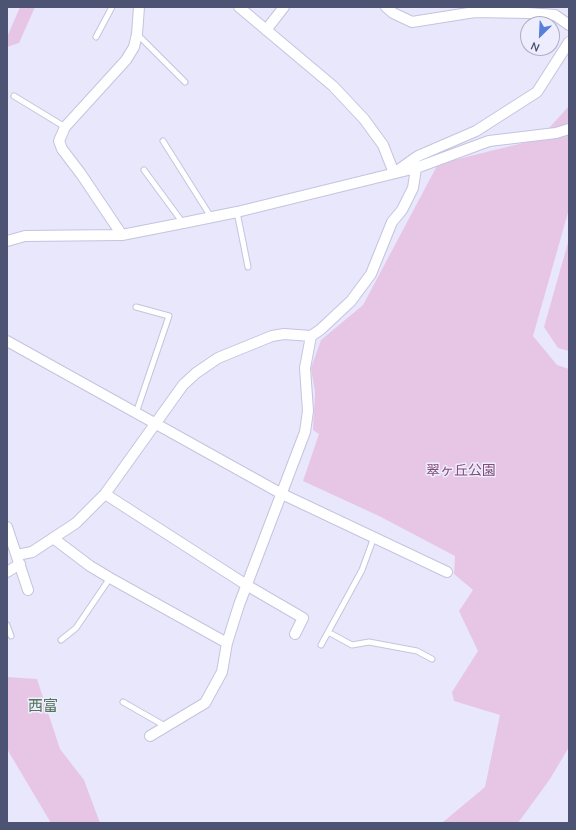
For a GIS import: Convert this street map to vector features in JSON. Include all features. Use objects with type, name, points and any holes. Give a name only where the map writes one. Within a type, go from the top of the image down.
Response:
[{"type":"street","points":[[122,235],[81,174],[62,149],[59,141],[65,127],[126,60],[134,47],[137,34],[139,7]]},
{"type":"street","points":[[239,7],[333,86],[364,119],[382,145],[394,173]]},
{"type":"street","points":[[266,30],[284,7]]},
{"type":"street","points":[[386,7],[393,14],[412,22],[475,12],[510,10],[555,15],[569,25]]},
{"type":"street","points":[[394,173],[418,156],[476,131],[537,92],[569,42]]},
{"type":"street","points":[[7,241],[25,236],[122,235],[183,223],[237,212],[416,168],[489,141],[556,133],[569,129]]},
{"type":"street","points":[[7,572],[19,560],[76,523],[105,494],[154,423],[183,385],[218,358],[272,336],[284,334],[311,336],[320,330],[351,301],[371,274],[392,222],[402,210],[413,188],[416,168]]},
{"type":"street","points":[[150,736],[204,703],[222,672],[227,643],[305,432],[308,411],[305,368],[311,336]]},
{"type":"street","points":[[7,341],[282,494],[447,572]]},
{"type":"street","points":[[105,494],[248,586],[303,618],[295,634]]},
{"type":"street","points":[[7,527],[28,590]]},
{"type":"street","points":[[53,538],[110,578],[227,643]]},
{"type":"lane","points":[[96,37],[112,7]]},
{"type":"lane","points":[[137,34],[185,82]]},
{"type":"lane","points":[[14,96],[65,127]]},
{"type":"lane","points":[[164,141],[211,217]]},
{"type":"lane","points":[[144,170],[183,223]]},
{"type":"lane","points":[[237,212],[248,267]]},
{"type":"lane","points":[[136,307],[169,316],[136,413]]},
{"type":"lane","points":[[321,645],[362,570],[374,537]]},
{"type":"lane","points":[[61,640],[76,628],[110,578]]},
{"type":"lane","points":[[7,625],[11,636]]},
{"type":"lane","points":[[328,632],[352,645],[369,642],[417,651],[432,659]]},
{"type":"lane","points":[[123,702],[165,726]]},
{"type":"green space","points":[[20,7],[35,7],[19,43],[7,47],[7,37]]},
{"type":"green space","name":"翠ヶ丘公園","points":[[569,106],[569,209],[533,336],[557,365],[569,369],[569,747],[550,779],[518,823],[442,823],[485,787],[500,715],[454,701],[452,692],[478,651],[459,611],[473,590],[454,574],[455,556],[379,516],[303,481],[319,434],[313,430],[315,392],[311,368],[321,340],[363,305],[438,164],[539,139]]},
{"type":"green space","points":[[569,239],[569,351],[558,348],[544,327]]},
{"type":"green space","points":[[7,677],[37,679],[60,749],[84,780],[100,823],[51,823],[7,749]]},
{"type":"district","name":"西富","points":[[43,707]]}]
